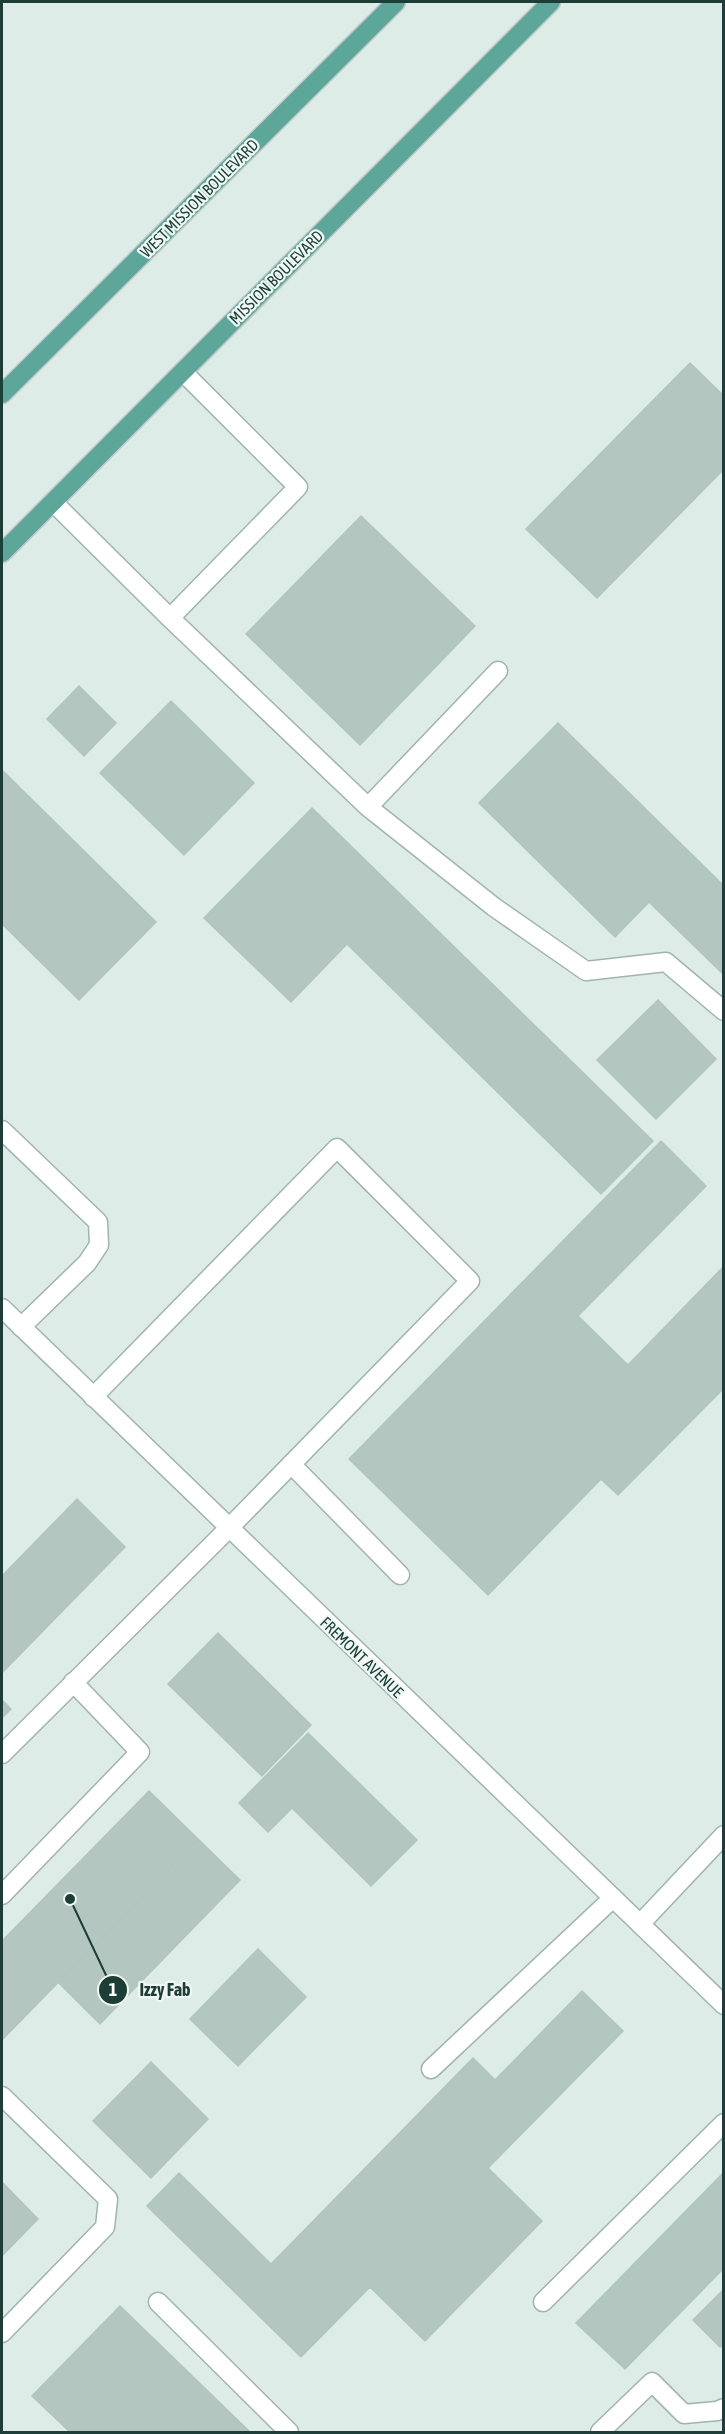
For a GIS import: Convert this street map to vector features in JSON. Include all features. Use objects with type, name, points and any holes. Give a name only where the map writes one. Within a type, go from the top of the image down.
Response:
[{"type":"main road","name":"WEST MISSION BOULEVARD","points":[[2,394],[396,2]]},
{"type":"main road","name":"MISSION BOULEVARD","points":[[2,553],[551,2]]},
{"type":"street","points":[[170,618],[298,487],[183,372]]},
{"type":"street","points":[[53,502],[170,618],[368,807],[494,907],[586,971],[666,962],[723,1011]]},
{"type":"street","points":[[368,807],[498,671]]},
{"type":"street","points":[[2,1131],[98,1222],[99,1245],[87,1263],[21,1327]]},
{"type":"street","points":[[2,1754],[229,1528],[470,1281],[337,1148],[93,1397]]},
{"type":"street","name":"FREMONT AVENUE","points":[[2,1308],[723,2005]]},
{"type":"street","points":[[291,1464],[400,1575]]},
{"type":"street","points":[[2,1895],[140,1752],[74,1682]]},
{"type":"street","points":[[640,1924],[723,1834]]},
{"type":"street","points":[[431,2069],[613,1898]]},
{"type":"street","points":[[2,2096],[108,2199],[105,2227],[2,2333]]},
{"type":"street","points":[[543,2302],[723,2123]]},
{"type":"street","points":[[158,2302],[289,2433]]},
{"type":"street","points":[[600,2433],[652,2382],[684,2414],[717,2411],[723,2408]]},
{"type":"building","points":[[690,363],[724,396],[724,469],[597,598],[526,529]]},
{"type":"building","points":[[361,516],[475,626],[360,745],[246,634]]},
{"type":"building","points":[[79,686],[116,723],[84,756],[47,719]]},
{"type":"building","points":[[171,701],[254,783],[184,855],[100,773]]},
{"type":"building","points":[[558,723],[724,886],[724,975],[649,902],[615,937],[479,803]]},
{"type":"building","points":[[2,770],[156,922],[79,1000],[2,924]]},
{"type":"building","points":[[312,808],[653,1141],[601,1194],[347,944],[291,1002],[204,918]]},
{"type":"building","points":[[658,1000],[716,1059],[656,1119],[597,1060]]},
{"type":"building","points":[[661,1141],[706,1186],[578,1316],[628,1365],[724,1266],[724,1388],[618,1495],[601,1479],[488,1595],[349,1459]]},
{"type":"building","points":[[77,1499],[125,1547],[2,1673],[2,1576]]},
{"type":"building","points":[[218,1633],[311,1725],[262,1776],[168,1684]]},
{"type":"building","points":[[2,1700],[11,1709],[2,1718]]},
{"type":"building","points":[[308,1733],[417,1840],[371,1886],[292,1808],[268,1832],[239,1803]]},
{"type":"building","points":[[149,1791],[198,1839],[2,2040],[2,1941]]},
{"type":"building","points":[[198,1839],[240,1880],[100,2024],[58,1982]]},
{"type":"building","points":[[258,1949],[306,1997],[238,2066],[190,2019]]},
{"type":"building","points":[[582,1991],[623,2031],[488,2168],[542,2221],[425,2341],[370,2287],[301,2357],[147,2206],[179,2173],[271,2264],[473,2058],[495,2080]]},
{"type":"building","points":[[151,2062],[208,2119],[151,2178],[93,2121]]},
{"type":"building","points":[[724,2172],[724,2268],[625,2369],[576,2323]]},
{"type":"building","points":[[2,2182],[38,2219],[2,2256]]},
{"type":"building","points":[[724,2289],[724,2344],[720,2347],[693,2320]]},
{"type":"building","points":[[120,2306],[250,2432],[70,2432],[32,2396]]},
{"type":"place","name":"Izzy Fab","points":[[70,1899]]}]
